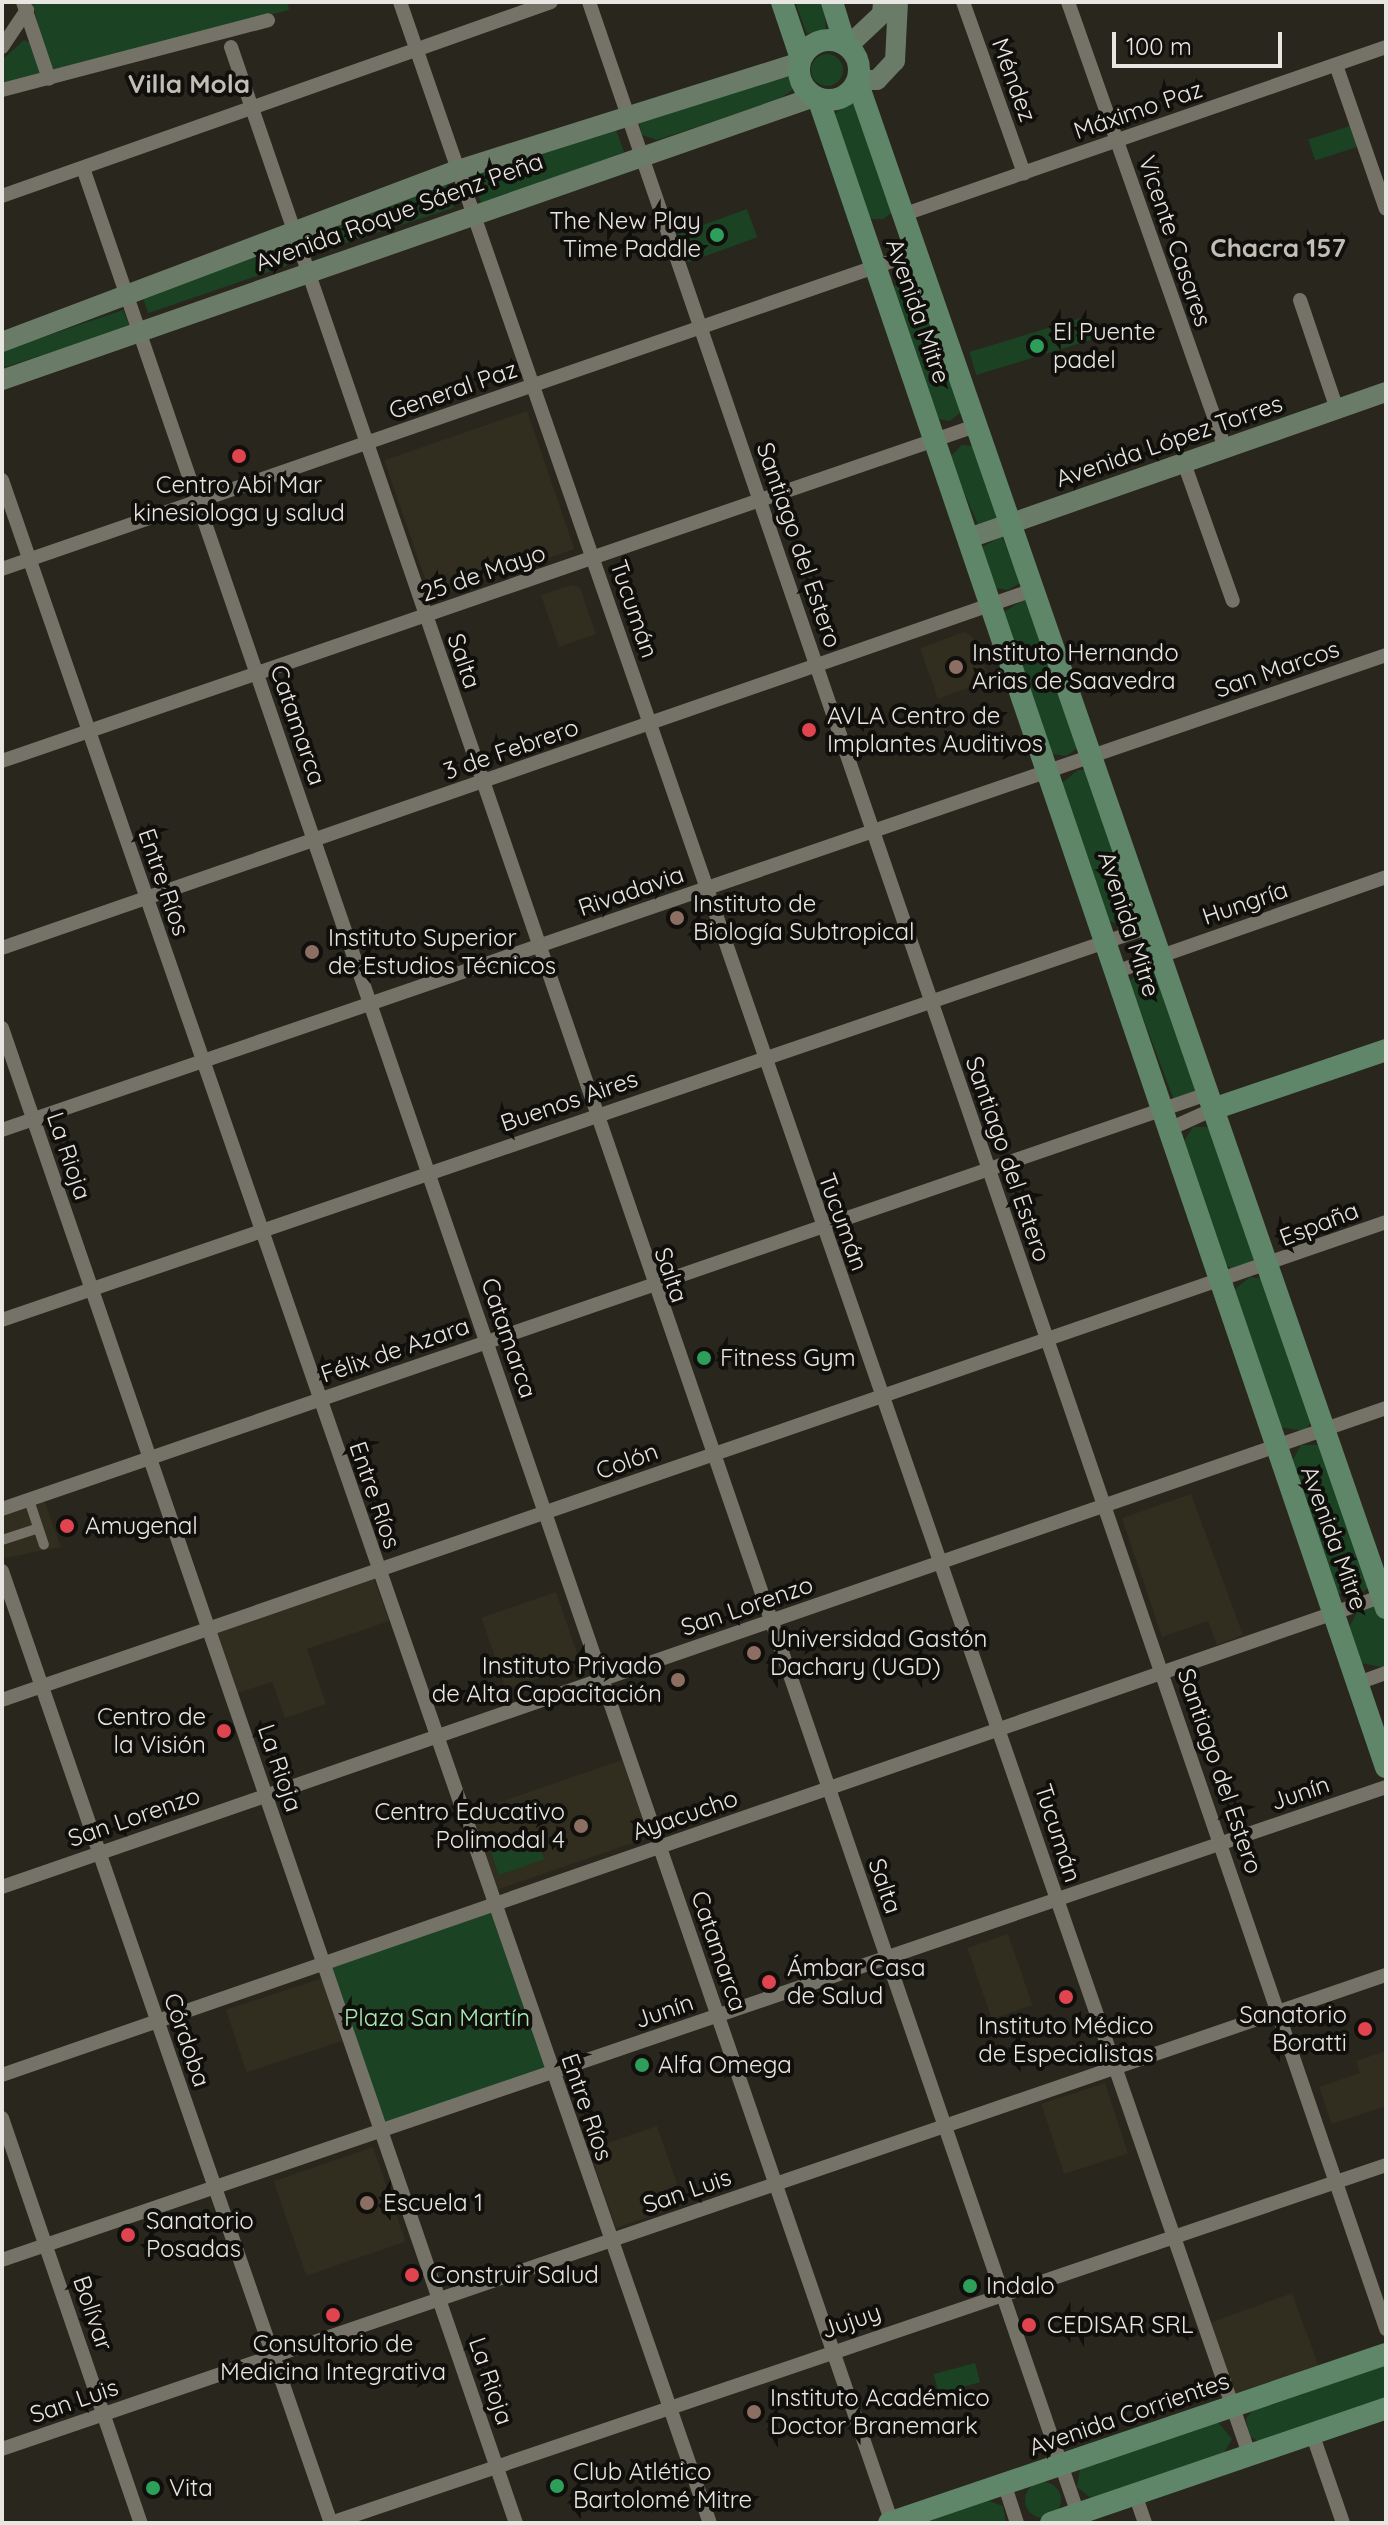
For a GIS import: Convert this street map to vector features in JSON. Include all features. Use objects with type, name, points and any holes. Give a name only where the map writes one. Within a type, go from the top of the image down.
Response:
[{"type":"main road","points":[[782,2],[800,60],[800,79],[816,98],[836,100],[859,82],[877,80],[895,61],[898,2]]},
{"type":"main road","points":[[832,2],[859,82]]},
{"type":"main road","points":[[800,60],[819,41],[846,45],[882,14],[883,2]]},
{"type":"main road","name":"Avenida Roque Sáenz Peña","points":[[2,342],[109,306],[125,292],[458,170],[627,113],[800,60]]},
{"type":"main road","name":"Avenida Mitre","points":[[859,82],[1385,1600]]},
{"type":"main road","name":"Avenida Roque Sáenz Peña","points":[[2,380],[641,154],[816,98]]},
{"type":"main road","name":"Avenida Mitre","points":[[816,98],[1050,771],[1118,971],[1217,1283],[1386,1767]]},
{"type":"main road","name":"Avenida López Torres","points":[[969,538],[1386,392]]},
{"type":"main road","points":[[1213,1101],[1386,1051]]},
{"type":"main road","name":"Avenida Corrientes","points":[[891,2523],[1386,2354]]},
{"type":"main road","points":[[1051,2523],[1386,2408]]},
{"type":"street","name":"Tucumán","points":[[400,2],[708,888],[820,1227],[885,1398],[1249,2454]]},
{"type":"street","points":[[2,196],[551,2]]},
{"type":"street","name":"Santiago del Estero","points":[[589,2],[1104,1507],[1281,2010],[1386,2329]]},
{"type":"street","name":"Méndez","points":[[963,2],[1024,173]]},
{"type":"street","name":"Vicente Casares","points":[[1068,2],[1225,449]]},
{"type":"street","points":[[2,47],[25,6]]},
{"type":"street","points":[[25,6],[49,79]]},
{"type":"street","points":[[2,90],[268,20]]},
{"type":"street","name":"Salta","points":[[231,47],[305,273],[597,1115],[650,1285],[766,1623],[829,1788],[1078,2514]]},
{"type":"street","name":"Máximo Paz","points":[[905,214],[1386,47]]},
{"type":"street","points":[[1336,65],[1386,209]]},
{"type":"street","name":"Catamarca","points":[[83,168],[891,2523]]},
{"type":"street","name":"General Paz","points":[[2,569],[918,252]]},
{"type":"street","points":[[1300,300],[1337,409]]},
{"type":"street","name":"25 de Mayo","points":[[2,761],[978,425]]},
{"type":"street","points":[[1184,463],[1233,601]]},
{"type":"street","name":"Entre Ríos","points":[[2,480],[434,1737],[710,2523]]},
{"type":"street","name":"3 de Febrero","points":[[2,948],[818,668],[1033,590]]},
{"type":"street","name":"San Marcos","points":[[1092,757],[1386,655]]},
{"type":"street","name":"Rivadavia","points":[[2,1130],[1092,757]]},
{"type":"street","name":"Hungría","points":[[1118,971],[1386,877]]},
{"type":"street","name":"Buenos Aires","points":[[2,1320],[1152,926]]},
{"type":"street","name":"La Rioja","points":[[2,1028],[516,2523]]},
{"type":"street","points":[[1167,1130],[1213,1101]]},
{"type":"street","name":"Félix de Azara","points":[[2,1509],[988,1170],[1159,1108],[1213,1101]]},
{"type":"street","name":"España","points":[[1268,1267],[1386,1222]]},
{"type":"street","name":"Colón","points":[[2,1700],[546,1514],[710,1454],[885,1398],[1268,1267]]},
{"type":"street","name":"San Lorenzo","points":[[2,1887],[1386,1408]]},
{"type":"street","points":[[29,1500],[44,1545]]},
{"type":"street","points":[[2,1540],[38,1528]]},
{"type":"street","name":"Córdoba","points":[[2,1571],[331,2523]]},
{"type":"street","name":"Ayacucho","points":[[2,2075],[1001,1731],[1333,1612],[1385,1600]]},
{"type":"street","points":[[1358,1683],[1386,1673]]},
{"type":"street","name":"Junín","points":[[2,2260],[1056,1897],[1386,1787]]},
{"type":"street","name":"San Luis","points":[[2,2449],[1386,1975]]},
{"type":"street","name":"Bolívar","points":[[2,2118],[141,2523]]},
{"type":"street","name":"Jujuy","points":[[331,2523],[1173,2234],[1386,2165]]},
{"type":"street","points":[[1312,2433],[1343,2523]]},
{"type":"street","points":[[1004,2483],[1017,2523]]},
{"type":"street","points":[[1135,2494],[1145,2523]]},
{"type":"shaded area","points":[[527,411],[575,549],[432,598],[384,460]]},
{"type":"shaded area","points":[[571,585],[580,588],[596,634],[559,647],[541,595]]},
{"type":"shaded area","name":"Instituto Hernando Arias de Saavedra","points":[[964,632],[973,637],[990,680],[938,699],[920,648]]},
{"type":"shaded area","points":[[1191,1494],[1243,1635],[1217,1645],[1208,1621],[1162,1637],[1122,1518]]},
{"type":"shaded area","points":[[44,1500],[61,1547],[5,1558],[2,1515]]},
{"type":"shaded area","points":[[372,1573],[389,1621],[307,1649],[326,1704],[285,1718],[272,1682],[237,1693],[214,1627]]},
{"type":"shaded area","points":[[556,1592],[581,1664],[506,1690],[481,1618]]},
{"type":"shaded area","points":[[622,1760],[649,1838],[496,1890],[470,1812]]},
{"type":"shaded area","points":[[1008,1934],[1032,2005],[992,2019],[967,1948]]},
{"type":"shaded area","points":[[323,1978],[343,2041],[246,2072],[226,2010]]},
{"type":"shaded area","points":[[1386,2051],[1386,2106],[1332,2124],[1319,2087],[1360,2073],[1356,2061]]},
{"type":"shaded area","points":[[1105,2083],[1128,2153],[1064,2174],[1041,2104]]},
{"type":"shaded area","points":[[657,2126],[684,2204],[616,2228],[589,2149]]},
{"type":"shaded area","points":[[373,2147],[406,2242],[306,2276],[274,2181]]},
{"type":"shaded area","points":[[1292,2293],[1320,2369],[1235,2400],[1207,2324]]},
{"type":"green space","points":[[32,2],[288,2],[289,10],[52,75]]},
{"type":"green space","points":[[795,2],[824,2],[826,31],[807,34]]},
{"type":"green space","points":[[24,40],[34,44],[43,74],[2,84],[2,60]]},
{"type":"green space","points":[[827,54],[838,59],[843,70],[838,81],[827,86],[816,81],[811,70],[816,59]]},
{"type":"green space","points":[[790,69],[795,88],[778,100],[657,140],[642,135],[638,119]]},
{"type":"green space","points":[[847,104],[854,104],[893,212],[883,219],[870,219],[831,117]]},
{"type":"green space","points":[[614,124],[624,152],[481,204],[471,176]]},
{"type":"green space","points":[[1353,125],[1360,146],[1315,160],[1308,140]]},
{"type":"green space","points":[[446,183],[454,208],[308,255],[300,231]]},
{"type":"green space","name":"The New Play Time Paddle","points":[[747,209],[757,237],[688,263],[677,234]]},
{"type":"green space","points":[[278,239],[287,265],[148,313],[139,287]]},
{"type":"green space","points":[[903,276],[915,276],[963,410],[950,421],[938,419],[892,289]]},
{"type":"green space","points":[[123,310],[130,327],[2,368],[2,351]]},
{"type":"green space","name":"El Puente padel","points":[[1084,317],[1091,340],[976,375],[969,352]]},
{"type":"green space","points":[[962,445],[974,446],[999,517],[979,527],[949,458]]},
{"type":"green space","points":[[1002,536],[1020,583],[1008,590],[994,588],[979,549]]},
{"type":"green space","points":[[1025,599],[1078,748],[1066,756],[1052,754],[1002,613]]},
{"type":"green space","points":[[1078,770],[1085,770],[1138,919],[1126,927],[1106,920],[1062,783]]},
{"type":"green space","points":[[1145,968],[1159,970],[1198,1091],[1174,1100],[1129,981]]},
{"type":"green space","points":[[1193,1127],[1213,1127],[1255,1263],[1236,1271],[1223,1263],[1182,1144]]},
{"type":"green space","points":[[1250,1277],[1264,1279],[1313,1419],[1305,1431],[1278,1427],[1234,1290]]},
{"type":"green space","points":[[1301,1445],[1322,1445],[1371,1585],[1356,1599],[1336,1592],[1291,1463]]},
{"type":"green space","points":[[1373,1607],[1386,1616],[1386,1668],[1361,1663],[1349,1627],[1359,1609]]},
{"type":"green space","points":[[535,1833],[544,1859],[499,1875],[490,1849]]},
{"type":"green space","name":"Plaza San Martín","points":[[492,1909],[548,2071],[383,2127],[327,1966]]},
{"type":"green space","points":[[975,2363],[980,2382],[939,2393],[933,2374]]},
{"type":"green space","points":[[1386,2365],[1386,2401],[1260,2442],[1249,2436],[1246,2418],[1254,2409]]},
{"type":"green space","points":[[1217,2421],[1232,2439],[1223,2454],[1091,2498],[1077,2487],[1080,2469]]},
{"type":"green space","points":[[1043,2482],[1056,2487],[1061,2500],[1056,2513],[1043,2518],[1030,2513],[1025,2500],[1030,2487]]},
{"type":"green space","points":[[986,2500],[1003,2506],[1006,2523],[918,2523]]},
{"type":"place","name":"The New Play Time Paddle","points":[[717,235]]},
{"type":"place","name":"El Puente padel","points":[[1037,346]]},
{"type":"place","name":"Centro Abi Mar kinesiologa y salud","points":[[239,456]]},
{"type":"place","name":"Instituto Hernando Arias de Saavedra","points":[[956,667]]},
{"type":"place","name":"AVLA Centro de Implantes Auditivos","points":[[809,730]]},
{"type":"place","name":"Instituto de Biología Subtropical","points":[[677,918]]},
{"type":"place","name":"Instituto Superior de Estudios Técnicos","points":[[312,952]]},
{"type":"place","name":"Fitness Gym","points":[[704,1358]]},
{"type":"place","name":"Amugenal","points":[[67,1526]]},
{"type":"place","name":"Universidad Gastón Dachary (UGD)","points":[[754,1653]]},
{"type":"place","name":"Instituto Privado de Alta Capacitación","points":[[678,1680]]},
{"type":"place","name":"Centro de la Visión","points":[[224,1731]]},
{"type":"place","name":"Centro Educativo Polimodal 4","points":[[581,1826]]},
{"type":"place","name":"Ámbar Casa de Salud","points":[[769,1982]]},
{"type":"place","name":"Instituto Médico de Especialistas","points":[[1066,1997]]},
{"type":"place","name":"Sanatorio Boratti","points":[[1365,2029]]},
{"type":"place","name":"Alfa Omega","points":[[642,2065]]},
{"type":"place","name":"Escuela 1","points":[[367,2203]]},
{"type":"place","name":"Sanatorio Posadas","points":[[128,2235]]},
{"type":"place","name":"Construir Salud","points":[[412,2275]]},
{"type":"place","name":"Indalo","points":[[970,2286]]},
{"type":"place","name":"Consultorio de Medicina Integrativa","points":[[333,2315]]},
{"type":"place","name":"CEDISAR SRL","points":[[1029,2325]]},
{"type":"place","name":"Instituto Académico Doctor Branemark","points":[[754,2412]]},
{"type":"place","name":"Club Atlético Bartolomé Mitre","points":[[557,2486]]},
{"type":"place","name":"Vita","points":[[153,2488]]},
{"type":"district","name":"Villa Mola","points":[[189,84]]},
{"type":"district","name":"Chacra 157","points":[[1278,248]]}]
